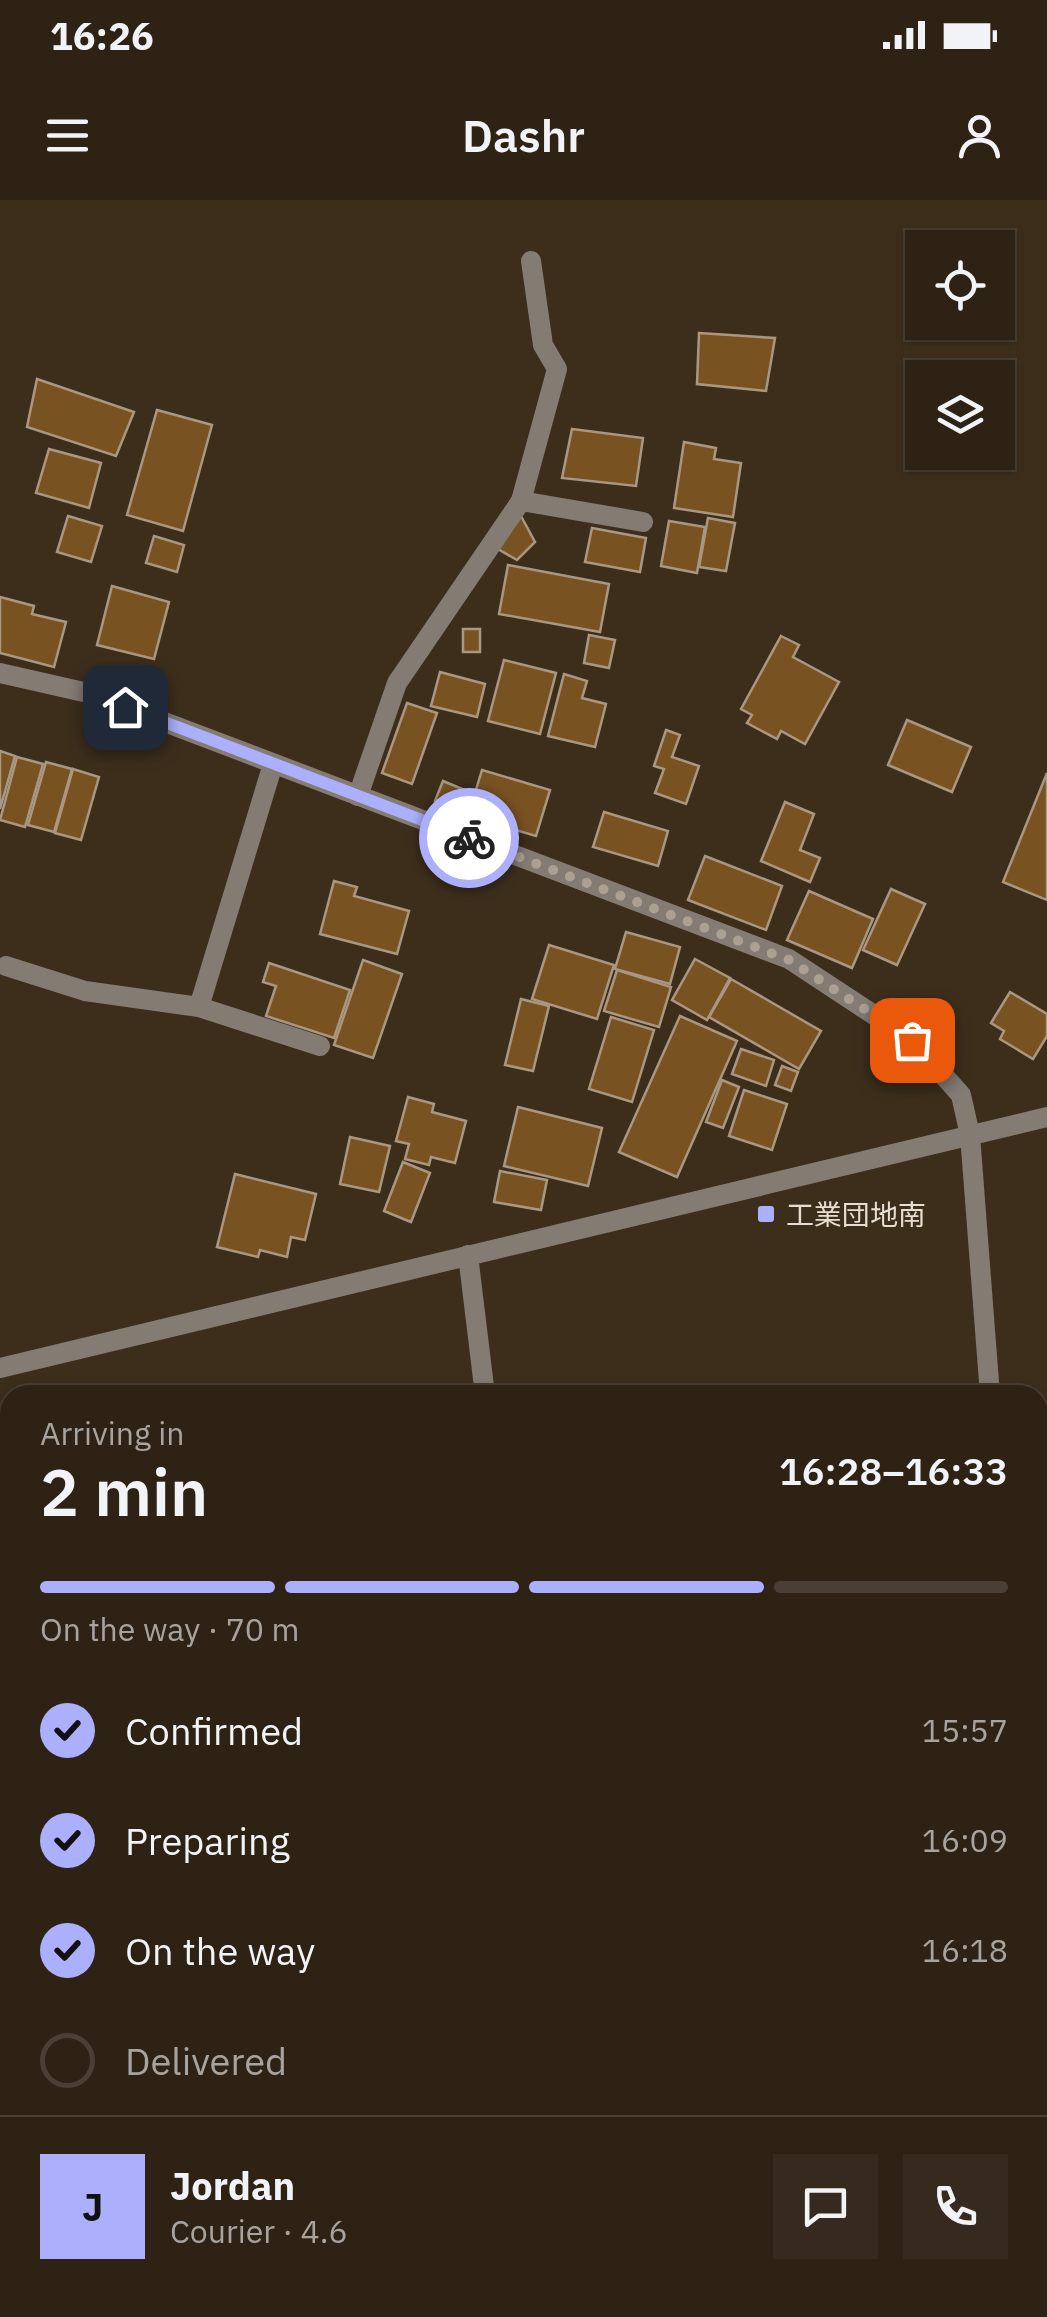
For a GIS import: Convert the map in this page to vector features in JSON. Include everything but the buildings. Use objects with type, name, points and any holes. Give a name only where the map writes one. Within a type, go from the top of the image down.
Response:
[{"type":"street","points":[[358,796],[397,683],[521,501],[557,369],[543,346],[531,261]]},
{"type":"street","points":[[521,501],[643,522]]},
{"type":"street","points":[[0,674],[88,693],[789,960],[912,1040],[961,1095],[970,1135],[989,1385]]},
{"type":"street","points":[[199,1007],[273,764]]},
{"type":"street","points":[[6,966],[85,992],[199,1007],[320,1046]]},
{"type":"street","points":[[0,1368],[1047,1117]]},
{"type":"street","points":[[468,1254],[484,1385]]},
{"type":"way so far","points":[[469,838],[789,960],[912,1040]]},
{"type":"place","name":"工業団地南","points":[[766,1214]]},
{"type":"route","points":[[125,707],[469,838]]}]
